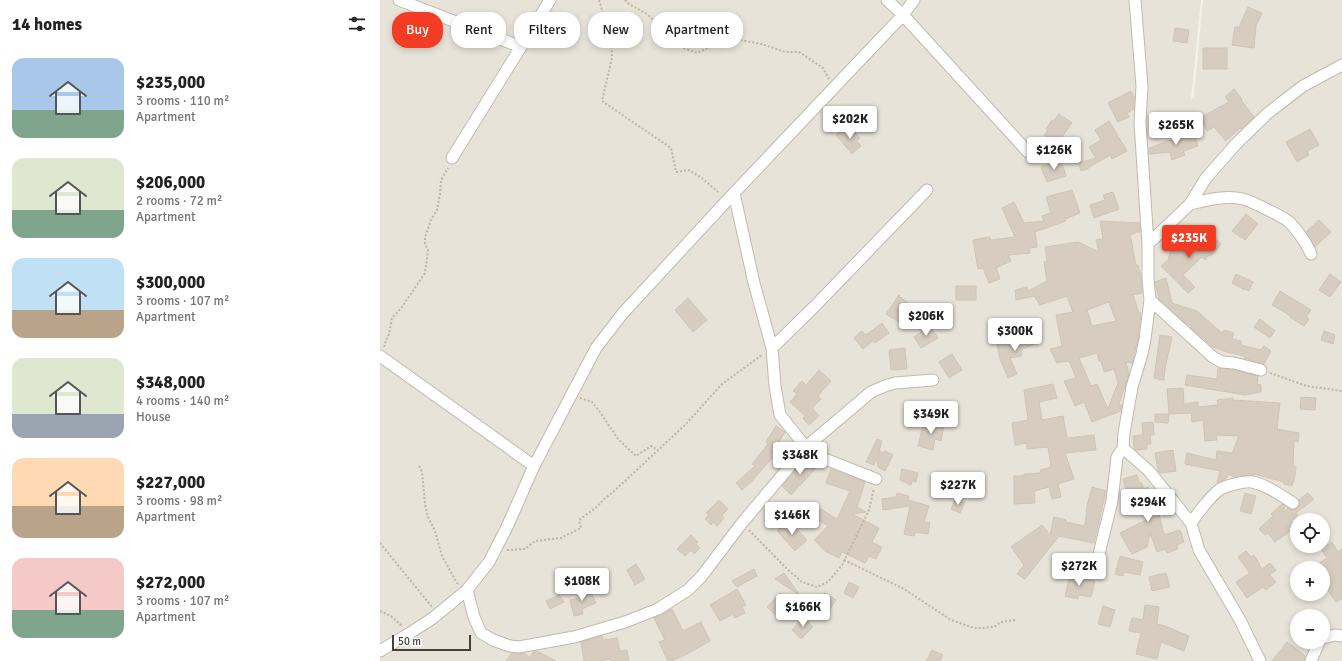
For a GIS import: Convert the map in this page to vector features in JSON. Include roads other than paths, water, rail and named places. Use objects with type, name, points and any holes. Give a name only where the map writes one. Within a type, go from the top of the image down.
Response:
[{"type":"street","points":[[399,0],[514,44]]},
{"type":"street","points":[[543,12],[550,0]]},
{"type":"street","points":[[887,0],[903,15],[1028,152]]},
{"type":"street","points":[[380,651],[410,633],[467,590],[489,562],[507,527],[534,466],[596,348],[623,313],[734,193],[903,15],[914,0]]},
{"type":"street","points":[[1097,562],[1112,501],[1117,457],[1123,448],[1124,433],[1132,387],[1144,347],[1150,300],[1140,123],[1142,86],[1135,0]]},
{"type":"street","points":[[452,158],[520,48]]},
{"type":"street","points":[[1148,244],[1190,204],[1206,178],[1236,144],[1268,113],[1304,86],[1342,65]]},
{"type":"street","points":[[772,348],[814,307],[926,190]]},
{"type":"street","points":[[734,193],[754,283],[772,348],[775,386],[780,415],[806,447],[825,459],[876,479]]},
{"type":"street","points":[[1190,204],[1212,199],[1231,198],[1252,202],[1288,221],[1308,247],[1311,254]]},
{"type":"street","points":[[1150,300],[1214,358],[1222,362],[1234,363],[1261,370]]},
{"type":"street","points":[[381,360],[534,466]]},
{"type":"street","points":[[467,590],[474,618],[481,633],[493,640],[510,646],[519,646],[574,637],[624,622],[658,609],[688,590],[701,577],[742,523],[806,447],[870,392],[894,383],[933,380]]},
{"type":"street","points":[[1123,448],[1149,471],[1191,523],[1199,550],[1240,620],[1260,661]]},
{"type":"street","points":[[1191,523],[1196,515],[1220,489],[1236,484],[1250,482],[1266,487],[1293,503]]},
{"type":"street","points":[[1330,636],[1342,636]]},
{"type":"street","points":[[1311,661],[1316,649]]}]
